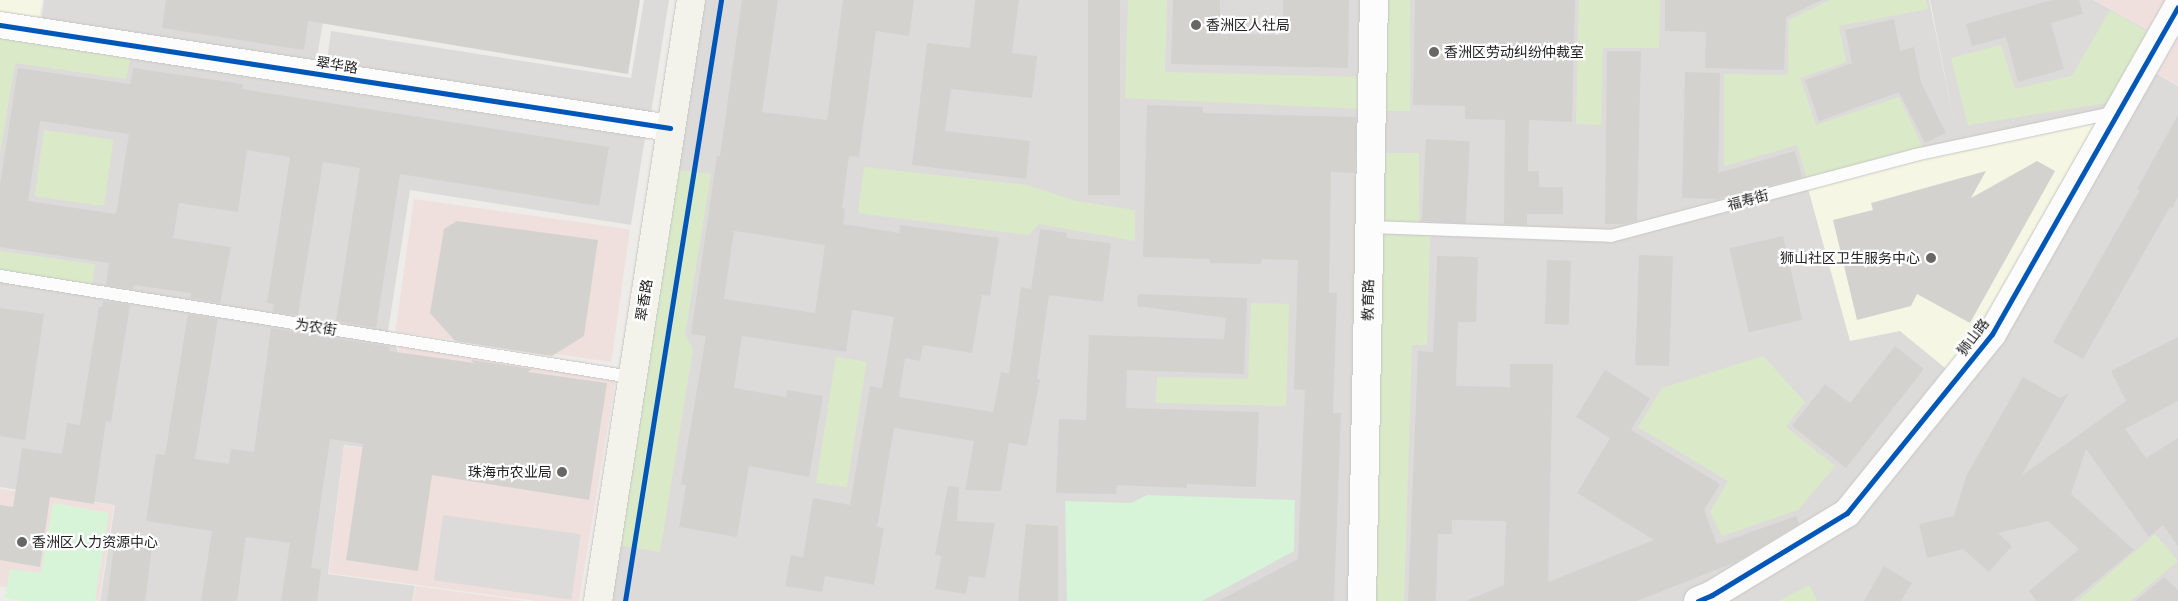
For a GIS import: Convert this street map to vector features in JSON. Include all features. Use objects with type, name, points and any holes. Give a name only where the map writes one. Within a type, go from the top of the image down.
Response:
[{"type":"main road","name":"翠香路","points":[[598,601],[691,0]]},
{"type":"street","name":"教育路","points":[[1362,601],[1374,0]]},
{"type":"street","name":"狮山路","points":[[1698,601],[1712,595],[1846,513],[1992,334],[2178,7]]},
{"type":"street","name":"翠华路","points":[[0,25],[670,128]]},
{"type":"lane","name":"福寿街","points":[[1370,227],[1611,236],[1915,155],[2120,111]]},
{"type":"lane","name":"为农街","points":[[0,276],[632,377]]},
{"type":"shaded area","points":[[0,0],[42,0],[37,29],[0,23]]},
{"type":"shaded area","points":[[44,0],[327,0],[315,68],[40,26]]},
{"type":"shaded area","points":[[644,0],[669,0],[650,119],[326,67],[331,31],[631,78]]},
{"type":"shaded area","points":[[695,0],[1929,0],[1955,126],[1930,0],[2094,0],[2161,38],[2145,67],[2178,86],[2178,601],[596,601]]},
{"type":"shaded area","points":[[2095,0],[2178,0],[2178,85],[2145,66],[2161,38]]},
{"type":"shaded area","points":[[0,30],[646,132],[631,225],[410,190],[388,331],[398,351],[384,450],[344,445],[328,574],[415,586],[412,601],[100,601],[115,505],[0,487]]},
{"type":"shaded area","name":"狮山社区卫生服务中心","points":[[2120,112],[1956,377],[1900,331],[1850,341],[1807,185]]},
{"type":"shaded area","points":[[414,199],[630,229],[611,362],[395,332]]},
{"type":"shaded area","points":[[742,242],[817,254],[809,304],[734,292]]},
{"type":"shaded area","points":[[400,342],[616,377],[579,601],[536,601],[329,573],[344,446],[385,450]]},
{"type":"shaded area","points":[[0,489],[114,505],[99,601],[0,586]]},
{"type":"shaded area","points":[[443,515],[581,534],[571,600],[434,580]]},
{"type":"shaded area","points":[[416,586],[525,601],[413,601]]},
{"type":"green space","points":[[1128,0],[1167,0],[1165,72],[1365,77],[1364,109],[1125,98]]},
{"type":"green space","points":[[1380,0],[1410,0],[1410,111],[1380,111]]},
{"type":"green space","points":[[1579,0],[1660,0],[1659,48],[1603,48],[1601,125],[1576,124]]},
{"type":"green space","points":[[1830,0],[1926,0],[1928,9],[1839,26],[1846,62],[1800,78],[1816,125],[1899,97],[1923,148],[1807,179],[1797,145],[1724,166],[1724,74],[1788,75],[1789,20]]},
{"type":"green space","points":[[2110,10],[2155,36],[2119,101],[1968,125],[1951,58],[2001,45],[2015,89],[2072,76]]},
{"type":"green space","points":[[0,33],[131,54],[126,79],[15,63],[0,153]]},
{"type":"green space","points":[[44,130],[113,140],[104,206],[35,196]]},
{"type":"green space","points":[[1378,153],[1419,153],[1419,222],[1378,222]]},
{"type":"green space","points":[[864,167],[1027,185],[1076,201],[1135,210],[1135,241],[1039,224],[1028,235],[858,213]]},
{"type":"green space","points":[[672,169],[711,174],[685,335],[693,349],[660,552],[613,544]]},
{"type":"green space","points":[[1375,234],[1430,236],[1427,345],[1412,345],[1404,601],[1368,601]]},
{"type":"green space","points":[[0,251],[95,264],[92,285],[0,272]]},
{"type":"green space","points":[[1251,303],[1289,304],[1286,406],[1156,403],[1157,377],[1248,379]]},
{"type":"green space","points":[[1763,356],[1805,402],[1786,427],[1835,466],[1798,510],[1722,536],[1710,512],[1728,481],[1638,427],[1662,388]]},
{"type":"green space","points":[[836,357],[867,362],[847,487],[816,482]]},
{"type":"green space","points":[[1147,495],[1295,500],[1294,551],[1202,601],[1067,601],[1065,501],[1131,503]]},
{"type":"green space","points":[[53,503],[109,513],[95,601],[23,601],[5,598],[10,569],[41,573]]},
{"type":"green space","points":[[2155,534],[2178,561],[2130,601],[2078,601]]},
{"type":"green space","points":[[1809,585],[1817,601],[1779,601]]},
{"type":"building","points":[[166,0],[640,0],[628,74],[308,21],[304,50],[162,28]]},
{"type":"building","points":[[742,0],[778,0],[762,112],[827,120],[843,0],[914,0],[909,36],[876,31],[859,157],[849,156],[842,208],[845,209],[843,224],[899,233],[900,225],[999,238],[990,296],[982,295],[972,353],[923,345],[920,361],[905,358],[899,397],[993,412],[1001,372],[1009,374],[1021,287],[1031,289],[1040,229],[1067,233],[1066,238],[1111,243],[1103,302],[1049,295],[1037,379],[1040,380],[1027,446],[1009,443],[1001,491],[965,490],[974,441],[894,428],[877,527],[884,528],[874,585],[825,576],[822,592],[785,586],[791,555],[803,557],[813,498],[850,505],[870,386],[882,388],[894,317],[852,310],[846,352],[742,336],[734,388],[786,397],[787,390],[823,396],[809,477],[749,466],[737,537],[679,527],[686,485],[681,484],[706,336],[691,334],[717,156],[720,156]],"holes":[[[734,231],[825,245],[815,313],[724,299]]]},
{"type":"building","points":[[975,0],[1019,0],[1012,53],[1037,56],[1032,98],[951,89],[945,131],[1030,141],[1026,179],[912,165],[927,43],[970,48]]},
{"type":"building","points":[[1088,0],[1120,0],[1120,195],[1088,195]]},
{"type":"building","name":"香洲区人社局","points":[[1173,0],[1220,0],[1220,34],[1283,35],[1283,0],[1349,0],[1348,68],[1171,64]]},
{"type":"building","points":[[1415,0],[1575,0],[1572,122],[1529,120],[1528,171],[1539,171],[1539,187],[1563,187],[1563,214],[1527,214],[1527,225],[1504,224],[1505,120],[1465,119],[1465,106],[1413,105]]},
{"type":"building","points":[[1665,0],[1822,0],[1786,17],[1784,70],[1705,68],[1706,32],[1665,31]]},
{"type":"building","points":[[2052,0],[2079,0],[2083,14],[2051,23],[2064,69],[2018,82],[2006,37],[1972,46],[1966,24]]},
{"type":"building","points":[[1894,19],[1900,51],[1914,47],[1921,82],[1946,133],[1925,143],[1899,92],[1819,121],[1805,80],[1852,63],[1845,30]]},
{"type":"building","points":[[1607,51],[1641,51],[1637,221],[1624,224],[1605,224]]},
{"type":"building","points":[[18,68],[130,84],[133,68],[243,84],[242,89],[609,147],[599,206],[400,174],[376,328],[336,321],[360,168],[323,162],[298,315],[273,312],[274,304],[267,303],[290,157],[247,150],[238,212],[179,203],[173,238],[231,247],[220,303],[190,298],[191,293],[134,285],[133,289],[106,285],[109,263],[0,247],[0,185]],"holes":[[[40,121],[129,134],[116,214],[28,201]]]},
{"type":"building","points":[[1685,72],[1720,73],[1718,173],[1795,151],[1802,177],[1718,199],[1682,198]]},
{"type":"building","points":[[1147,105],[1203,107],[1203,113],[1356,117],[1355,173],[1331,172],[1329,293],[1337,293],[1333,413],[1341,413],[1334,601],[1218,601],[1298,559],[1305,390],[1294,389],[1298,260],[1262,259],[1261,264],[1210,263],[1210,259],[1143,257]]},
{"type":"building","points":[[2178,115],[2178,197],[2172,208],[2170,207],[2083,359],[2053,342],[2140,190],[2137,189]]},
{"type":"building","points":[[1426,139],[1470,141],[1466,223],[1422,221]]},
{"type":"building","points":[[2037,161],[2055,171],[1970,323],[1917,294],[1911,306],[1857,320],[1833,220],[1873,210],[1871,203],[1986,171],[1971,198]]},
{"type":"building","points":[[457,221],[598,240],[584,336],[552,356],[455,341],[430,313],[444,229]]},
{"type":"building","points":[[1783,236],[1802,320],[1749,332],[1729,248]]},
{"type":"building","points":[[1639,255],[1673,256],[1669,366],[1635,365]]},
{"type":"building","points":[[1437,256],[1478,257],[1476,322],[1458,322],[1456,386],[1510,387],[1510,364],[1553,364],[1548,582],[1654,540],[1577,493],[1610,438],[1576,417],[1605,370],[1650,398],[1631,430],[1720,484],[1704,510],[1717,544],[1796,516],[1799,524],[1736,562],[1637,601],[1466,601],[1504,585],[1506,521],[1452,520],[1452,534],[1438,534],[1436,601],[1408,601],[1418,351],[1433,352]]},
{"type":"building","points":[[1547,260],[1571,261],[1569,325],[1545,324]]},
{"type":"building","points":[[1138,294],[1247,298],[1244,374],[1127,370],[1126,408],[1259,412],[1256,487],[1187,484],[1187,488],[1117,485],[1116,494],[1056,493],[1059,419],[1086,420],[1089,335],[1224,339],[1226,318],[1137,306]]},
{"type":"building","points":[[103,301],[130,305],[111,422],[106,421],[94,504],[50,497],[40,567],[0,560],[0,505],[13,507],[22,448],[62,454],[67,423],[80,425],[99,307],[102,307]]},
{"type":"building","points":[[0,308],[44,314],[25,440],[0,436]]},
{"type":"building","points":[[188,314],[218,319],[195,459],[229,464],[231,449],[254,452],[271,328],[390,347],[389,351],[474,363],[471,360],[532,369],[528,372],[607,383],[589,500],[432,475],[418,571],[346,560],[363,444],[330,439],[311,568],[321,569],[317,601],[281,601],[290,543],[246,537],[237,601],[201,601],[212,531],[146,521],[156,454],[165,455]]},
{"type":"building","points":[[2178,337],[2178,401],[2125,429],[2146,458],[2178,438],[2178,546],[2163,525],[2149,537],[2086,449],[2071,494],[2134,550],[2072,601],[2037,601],[2029,591],[2079,549],[2048,521],[1998,533],[2012,546],[1989,572],[1963,549],[1927,558],[1919,524],[1954,516],[1966,476],[2023,377],[2060,398],[2069,393],[2021,476],[2126,401],[2111,371]]},
{"type":"building","points":[[1895,346],[1924,369],[1846,468],[1792,426],[1825,384],[1850,403]]},
{"type":"building","points":[[948,486],[959,487],[957,521],[995,523],[985,578],[969,576],[966,594],[935,589],[941,556],[935,555]]},
{"type":"building","points":[[1026,524],[1058,526],[1058,601],[1018,601]]},
{"type":"building","points":[[114,544],[152,549],[145,601],[107,601]]},
{"type":"building","points":[[1884,566],[1912,583],[1901,601],[1864,601]]},
{"type":"building","points":[[2164,577],[2178,590],[2178,601],[2135,601]]},
{"type":"cycle path","points":[[625,601],[721,0]]},
{"type":"cycle path","points":[[1698,601],[1712,595],[1847,513],[1992,334],[2178,7]]},
{"type":"cycle path","points":[[0,25],[670,128]]},
{"type":"place","name":"香洲区人社局","points":[[1196,25]]},
{"type":"place","name":"香洲区劳动纠纷仲裁室","points":[[1434,52]]},
{"type":"place","name":"狮山社区卫生服务中心","points":[[1931,258]]},
{"type":"place","name":"珠海市农业局","points":[[562,472]]},
{"type":"place","name":"香洲区人力资源中心","points":[[22,542]]}]
